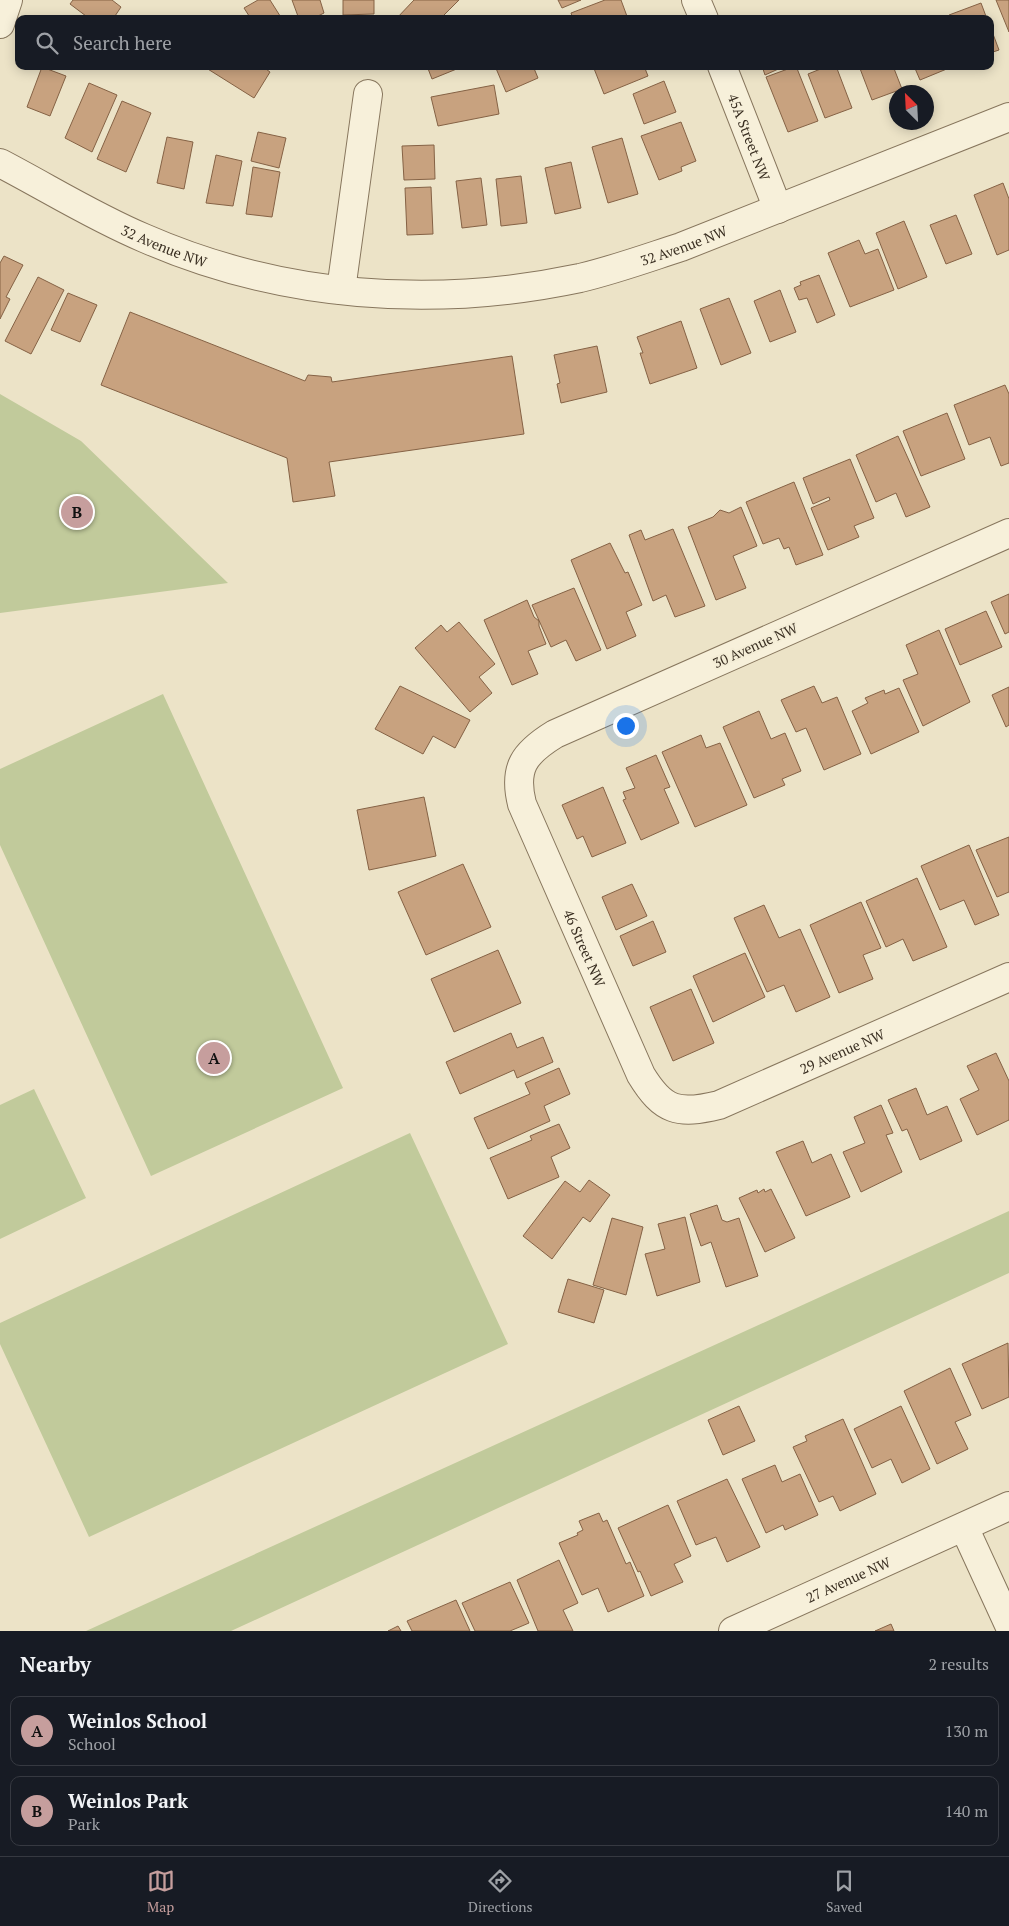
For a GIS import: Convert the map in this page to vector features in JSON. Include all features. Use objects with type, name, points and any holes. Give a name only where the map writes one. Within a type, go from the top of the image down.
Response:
[{"type":"street","points":[[0,24],[8,0]]},
{"type":"street","points":[[696,0],[702,15]]},
{"type":"street","name":"45A Street NW","points":[[724,70],[778,208]]},
{"type":"street","points":[[341,290],[368,94]]},
{"type":"street","name":"32 Avenue NW","points":[[0,163],[109,222],[195,258],[231,270],[278,282],[384,295],[471,294],[580,278],[680,247],[1009,117]]},
{"type":"street","name":"30 Avenue NW","points":[[519,777],[521,764],[529,752],[555,734],[1009,533]]},
{"type":"street","name":"46 Street NW","points":[[519,777],[519,791],[522,804],[636,1063],[658,1099],[671,1108]]},
{"type":"street","name":"29 Avenue NW","points":[[671,1108],[685,1110],[719,1105],[1009,977]]},
{"type":"street","name":"27 Avenue NW","points":[[733,1631],[1009,1506]]},
{"type":"street","points":[[964,1527],[1009,1625]]},
{"type":"green space","points":[[0,394],[81,441],[228,583],[0,613]]},
{"type":"green space","points":[[163,694],[343,1088],[151,1176],[0,845],[0,769]]},
{"type":"green space","points":[[34,1089],[86,1198],[0,1239],[0,1105]]},
{"type":"green space","points":[[410,1133],[508,1344],[89,1537],[0,1344],[0,1323]]},
{"type":"green space","points":[[1009,1211],[1009,1273],[231,1631],[86,1631]]},
{"type":"building","points":[[73,0],[112,0],[121,7],[116,15],[85,15],[70,4]]},
{"type":"building","points":[[258,0],[270,0],[279,15],[248,15],[244,8]]},
{"type":"building","points":[[292,0],[320,0],[324,13],[320,15],[298,15]]},
{"type":"building","points":[[343,0],[374,0],[374,14],[343,15]]},
{"type":"building","points":[[414,0],[459,0],[444,15],[400,15]]},
{"type":"building","points":[[558,0],[581,0],[562,8]]},
{"type":"building","points":[[605,0],[621,0],[627,15],[572,15],[571,13]]},
{"type":"building","points":[[996,0],[1009,0],[1009,32]]},
{"type":"building","points":[[981,3],[986,15],[949,15]]},
{"type":"building","points":[[994,37],[999,50],[994,52]]},
{"type":"building","points":[[41,70],[50,70],[66,76],[50,116],[27,107]]},
{"type":"building","points":[[209,70],[267,70],[270,72],[254,98]]},
{"type":"building","points":[[429,70],[454,70],[432,79]]},
{"type":"building","points":[[497,70],[535,70],[538,78],[506,92]]},
{"type":"building","points":[[595,70],[646,70],[648,76],[604,94]]},
{"type":"building","points":[[763,70],[776,70],[765,75]]},
{"type":"building","points":[[785,70],[798,70],[818,121],[788,132],[766,77]]},
{"type":"building","points":[[818,70],[838,70],[852,108],[825,118],[808,74]]},
{"type":"building","points":[[861,70],[895,70],[900,85],[889,85],[889,94],[872,100]]},
{"type":"building","points":[[916,70],[944,70],[920,80]]},
{"type":"building","points":[[664,81],[676,112],[644,124],[633,94]]},
{"type":"building","points":[[89,83],[117,95],[92,152],[65,138]]},
{"type":"building","points":[[494,85],[499,114],[438,126],[431,97]]},
{"type":"building","points":[[122,101],[151,113],[126,172],[97,159]]},
{"type":"building","points":[[681,122],[696,161],[681,167],[682,171],[659,180],[641,136]]},
{"type":"building","points":[[258,132],[286,138],[279,168],[251,161]]},
{"type":"building","points":[[167,137],[193,142],[184,189],[157,183]]},
{"type":"building","points":[[622,138],[638,194],[608,203],[592,147]]},
{"type":"building","points":[[434,145],[435,179],[404,180],[402,146]]},
{"type":"building","points":[[216,155],[242,161],[233,206],[206,203]]},
{"type":"building","points":[[571,162],[581,208],[555,214],[545,168]]},
{"type":"building","points":[[253,167],[280,172],[272,217],[246,214]]},
{"type":"building","points":[[521,176],[527,223],[501,226],[496,179]]},
{"type":"building","points":[[481,178],[487,225],[462,228],[456,181]]},
{"type":"building","points":[[1003,183],[1009,199],[1009,250],[997,255],[974,195]]},
{"type":"building","points":[[431,187],[433,234],[407,235],[405,188]]},
{"type":"building","points":[[956,215],[972,254],[946,264],[930,225]]},
{"type":"building","points":[[904,221],[927,277],[898,289],[876,233]]},
{"type":"building","points":[[859,240],[865,254],[878,249],[894,290],[850,307],[828,253]]},
{"type":"building","points":[[4,256],[23,265],[6,297],[10,299],[0,319],[0,263]]},
{"type":"building","points":[[819,275],[835,315],[817,323],[807,298],[799,300],[794,288],[801,285],[800,282]]},
{"type":"building","points":[[38,277],[64,290],[31,354],[5,341]]},
{"type":"building","points":[[780,290],[796,332],[770,342],[754,301]]},
{"type":"building","points":[[68,293],[97,305],[80,342],[51,330]]},
{"type":"building","points":[[729,298],[751,353],[721,365],[700,309]]},
{"type":"building","points":[[130,312],[305,381],[308,375],[331,377],[332,382],[512,356],[524,434],[329,462],[335,496],[293,502],[287,458],[101,385]]},
{"type":"building","points":[[681,321],[697,368],[650,384],[640,353],[643,353],[637,337]]},
{"type":"building","points":[[597,346],[607,392],[561,403],[557,384],[560,383],[554,355]]},
{"type":"building","points":[[1005,385],[1009,394],[1009,463],[1001,466],[990,437],[969,445],[954,405]]},
{"type":"building","points":[[947,413],[965,459],[921,476],[903,431]]},
{"type":"building","points":[[898,436],[930,507],[906,517],[896,493],[876,502],[856,455]]},
{"type":"building","points":[[850,459],[874,518],[854,526],[859,537],[828,550],[811,508],[830,500],[829,497],[813,504],[803,478]]},
{"type":"building","points":[[794,482],[823,555],[796,565],[789,547],[784,549],[779,538],[763,544],[746,502]]},
{"type":"building","points":[[741,507],[757,546],[733,556],[746,588],[716,600],[688,527],[713,517],[720,510],[729,513]]},
{"type":"building","points":[[673,529],[705,606],[675,617],[666,595],[653,601],[629,535],[641,530],[645,540]]},
{"type":"building","points":[[610,543],[625,573],[628,572],[642,605],[626,612],[636,636],[607,649],[571,560]]},
{"type":"building","points":[[574,588],[601,650],[576,661],[566,640],[551,647],[532,605]]},
{"type":"building","points":[[1009,594],[1009,632],[1005,634],[991,602]]},
{"type":"building","points":[[527,600],[534,617],[539,621],[546,644],[528,651],[538,674],[512,685],[484,620]]},
{"type":"building","points":[[986,611],[1002,647],[960,665],[945,629]]},
{"type":"building","points":[[459,622],[495,664],[479,677],[492,693],[470,712],[415,648],[441,625],[447,632]]},
{"type":"building","points":[[939,630],[970,702],[923,726],[903,680],[918,674],[906,645]]},
{"type":"building","points":[[400,686],[470,720],[455,748],[433,736],[423,754],[375,729]]},
{"type":"building","points":[[814,686],[822,703],[837,697],[861,754],[824,770],[806,728],[796,732],[781,700]]},
{"type":"building","points":[[1009,687],[1009,725],[1006,727],[992,695]]},
{"type":"building","points":[[899,688],[919,732],[871,754],[852,711],[868,703],[865,698],[884,690],[885,694]]},
{"type":"building","points":[[759,711],[771,739],[785,733],[801,771],[782,779],[785,785],[754,798],[723,727]]},
{"type":"building","points":[[701,735],[706,748],[720,743],[747,805],[695,827],[662,752]]},
{"type":"building","points":[[656,755],[670,787],[664,789],[679,823],[641,840],[623,800],[626,799],[623,792],[635,788],[626,768]]},
{"type":"building","points":[[603,787],[626,843],[592,857],[583,836],[577,839],[562,805]]},
{"type":"building","points":[[424,797],[436,856],[369,870],[357,810]]},
{"type":"building","points":[[1009,837],[1009,892],[997,897],[976,850]]},
{"type":"building","points":[[969,845],[999,915],[975,925],[964,900],[940,910],[921,866]]},
{"type":"building","points":[[463,864],[491,927],[426,955],[398,892]]},
{"type":"building","points":[[917,878],[947,947],[913,961],[903,939],[886,947],[866,901]]},
{"type":"building","points":[[632,884],[647,916],[616,930],[602,897]]},
{"type":"building","points":[[861,902],[881,948],[863,955],[873,979],[839,993],[810,925]]},
{"type":"building","points":[[764,905],[779,938],[800,929],[830,997],[796,1012],[784,985],[767,992],[734,918]]},
{"type":"building","points":[[653,921],[666,952],[633,966],[620,936]]},
{"type":"building","points":[[498,950],[521,1003],[454,1032],[431,979]]},
{"type":"building","points":[[745,953],[765,997],[713,1022],[693,976]]},
{"type":"building","points":[[691,989],[714,1043],[673,1061],[650,1007]]},
{"type":"building","points":[[511,1033],[517,1048],[543,1037],[553,1062],[517,1078],[514,1070],[460,1094],[446,1062]]},
{"type":"building","points":[[996,1053],[1009,1081],[1009,1120],[977,1135],[960,1099],[979,1090],[967,1066]]},
{"type":"building","points":[[559,1068],[570,1094],[544,1106],[550,1121],[488,1149],[474,1118],[530,1094],[525,1083]]},
{"type":"building","points":[[916,1088],[927,1115],[947,1106],[962,1141],[920,1160],[907,1129],[902,1131],[888,1100]]},
{"type":"building","points":[[881,1105],[893,1133],[886,1135],[902,1172],[861,1192],[843,1152],[865,1143],[854,1117]]},
{"type":"building","points":[[559,1124],[570,1148],[551,1157],[559,1177],[508,1199],[490,1158],[532,1140],[530,1136]]},
{"type":"building","points":[[803,1141],[812,1163],[831,1154],[850,1197],[806,1216],[776,1152]]},
{"type":"building","points":[[589,1180],[610,1195],[590,1222],[583,1217],[552,1259],[523,1236],[565,1181],[580,1192]]},
{"type":"building","points":[[764,1189],[765,1192],[771,1189],[795,1238],[765,1252],[739,1198],[757,1190],[758,1193]]},
{"type":"building","points":[[717,1205],[722,1220],[727,1222],[739,1218],[758,1276],[726,1287],[711,1242],[701,1246],[690,1214]]},
{"type":"building","points":[[685,1217],[700,1282],[657,1296],[645,1254],[665,1249],[658,1224]]},
{"type":"building","points":[[612,1218],[643,1227],[626,1295],[593,1285]]},
{"type":"building","points":[[568,1279],[604,1290],[594,1323],[558,1312]]},
{"type":"building","points":[[1008,1343],[1009,1397],[982,1409],[962,1364]]},
{"type":"building","points":[[950,1368],[971,1415],[955,1422],[968,1449],[937,1464],[904,1391]]},
{"type":"building","points":[[739,1406],[755,1441],[723,1455],[708,1420]]},
{"type":"building","points":[[901,1406],[930,1469],[902,1483],[891,1459],[872,1468],[854,1429]]},
{"type":"building","points":[[843,1419],[876,1494],[840,1511],[833,1496],[819,1502],[793,1447],[807,1441],[805,1436]]},
{"type":"building","points":[[775,1465],[782,1482],[800,1474],[818,1515],[785,1530],[783,1525],[766,1533],[742,1479]]},
{"type":"building","points":[[727,1479],[760,1547],[727,1562],[716,1537],[696,1545],[677,1501]]},
{"type":"building","points":[[668,1505],[691,1556],[674,1564],[683,1582],[651,1596],[618,1528]]},
{"type":"building","points":[[599,1513],[603,1522],[607,1520],[626,1564],[630,1562],[644,1596],[608,1612],[598,1588],[582,1595],[559,1543],[578,1535],[577,1533],[583,1530],[579,1521]]},
{"type":"building","points":[[559,1560],[578,1603],[563,1610],[573,1631],[538,1631],[517,1580]]},
{"type":"building","points":[[510,1582],[529,1623],[510,1631],[475,1631],[462,1603]]},
{"type":"building","points":[[456,1600],[470,1631],[412,1631],[407,1621]]},
{"type":"building","points":[[891,1624],[894,1631],[875,1631]]},
{"type":"building","points":[[398,1626],[401,1631],[388,1631]]},
{"type":"place","name":"Weinlos Park","points":[[77,512]]},
{"type":"place","name":"Weinlos School","points":[[214,1058]]}]
